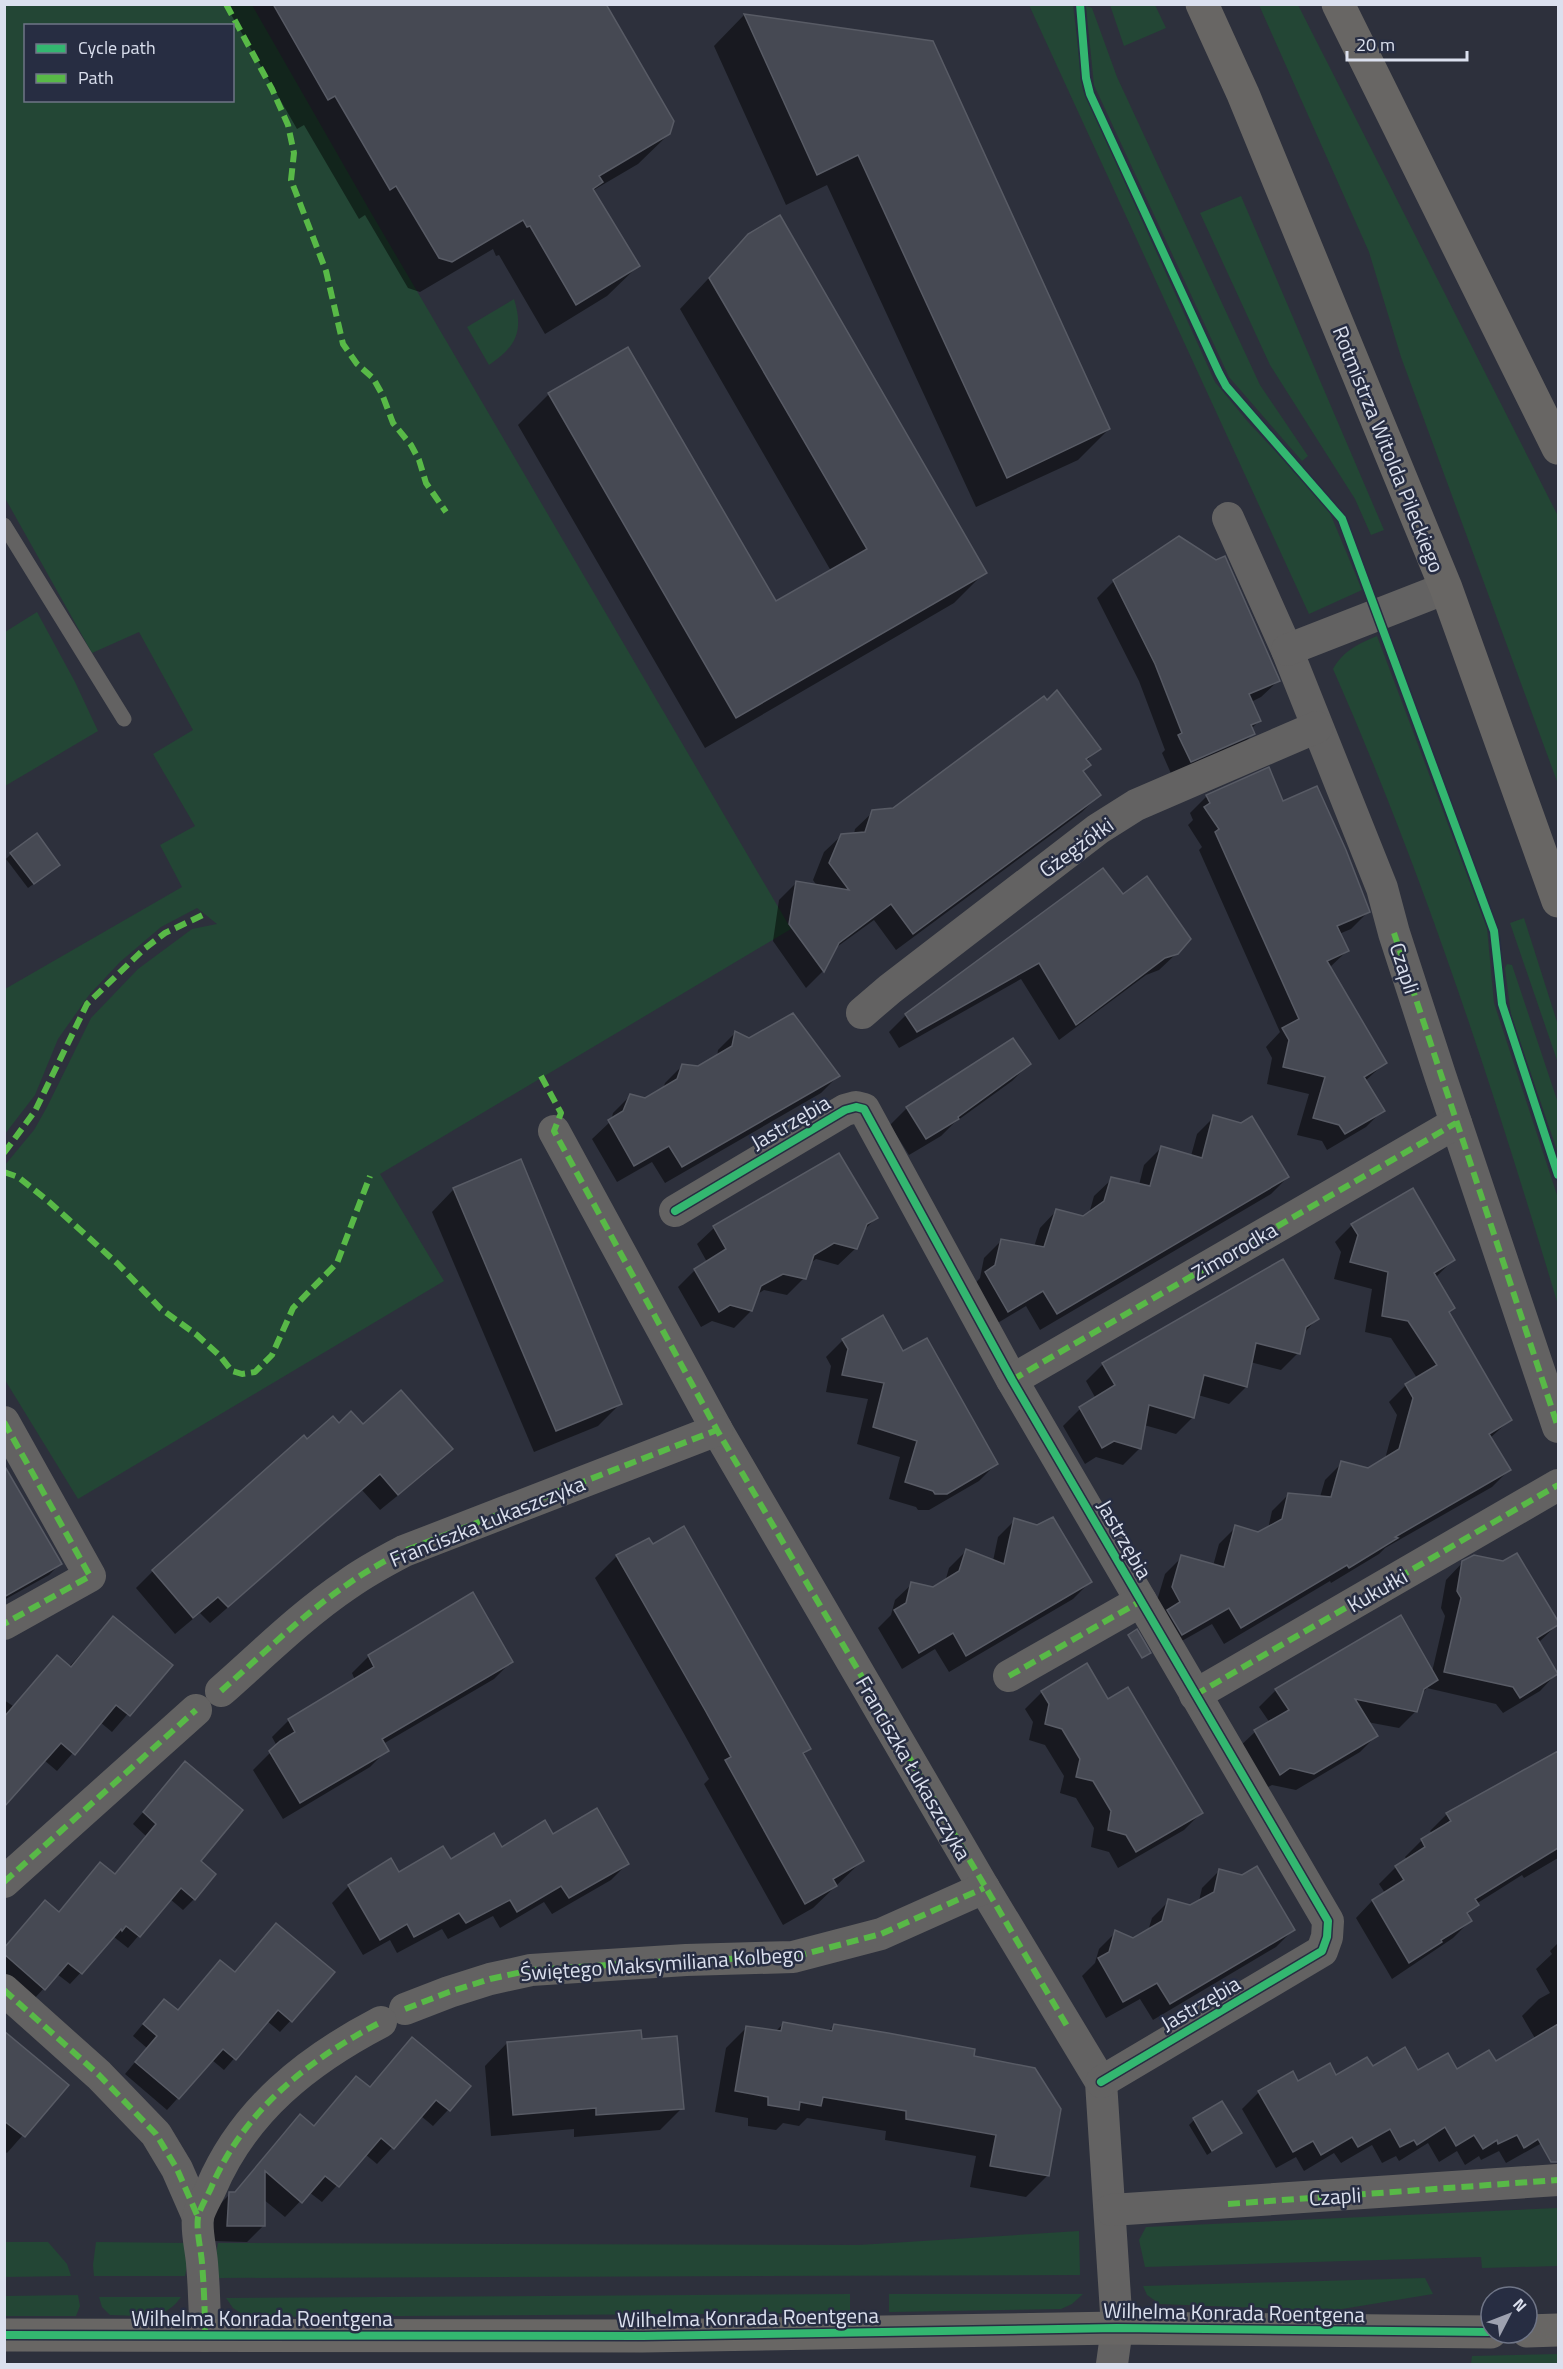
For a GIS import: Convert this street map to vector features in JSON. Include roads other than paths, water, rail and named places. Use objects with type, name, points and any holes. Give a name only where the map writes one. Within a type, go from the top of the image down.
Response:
[{"type":"street","name":"Rotmistrza Witolda Pileckiego","points":[[1202,4],[1244,94],[1446,588],[1558,901]]},
{"type":"street","points":[[1221,4],[1222,46]]},
{"type":"street","points":[[1338,4],[1558,448]]},
{"type":"street","name":"Czapli","points":[[1228,518],[1287,650],[1382,888],[1394,933],[1456,1123],[1558,1427]]},
{"type":"street","points":[[1287,650],[1446,588]]},
{"type":"street","name":"Gżegżółki","points":[[862,1013],[1098,829],[1136,805],[1317,727]]},
{"type":"street","name":"Jastrzębia","points":[[675,1210],[845,1110],[856,1107],[864,1109],[1012,1380],[1328,1921],[1327,1936],[1322,1951],[1101,2082]]},
{"type":"street","name":"Zimorodka","points":[[1012,1380],[1456,1123]]},
{"type":"street","name":"Franciszka Łukaszczyka","points":[[554,1131],[717,1430],[984,1888],[1101,2082]]},
{"type":"street","points":[[4,1422],[90,1576],[4,1624]]},
{"type":"street","name":"Franciszka Łukaszczyka","points":[[220,1691],[320,1605],[349,1583],[404,1551],[717,1430]]},
{"type":"street","name":"Kukułki","points":[[1194,1695],[1558,1485]]},
{"type":"street","points":[[1009,1676],[1141,1601]]},
{"type":"street","points":[[4,1882],[196,1710]]},
{"type":"street","name":"Świętego Maksymiliana Kolbego","points":[[198,2217],[219,2169],[237,2140],[288,2082],[341,2043],[393,2016],[480,1982],[531,1970],[686,1960],[793,1957],[881,1934],[984,1888]]},
{"type":"street","name":"Świętego Maksymiliana Kolbego","points":[[4,1990],[99,2075],[156,2134],[177,2169],[198,2217],[204,2286],[205,2336]]},
{"type":"street","points":[[1101,2082],[1117,2328],[1112,2364]]},
{"type":"street","name":"Czapli","points":[[1111,2210],[1558,2180]]},
{"type":"street","name":"Wilhelma Konrada Roentgena","points":[[4,2336],[643,2337],[1117,2328],[1479,2332]]},
{"type":"street","points":[[1539,2331],[1558,2330]]},
{"type":"lane","points":[[4,525],[124,718]]}]
